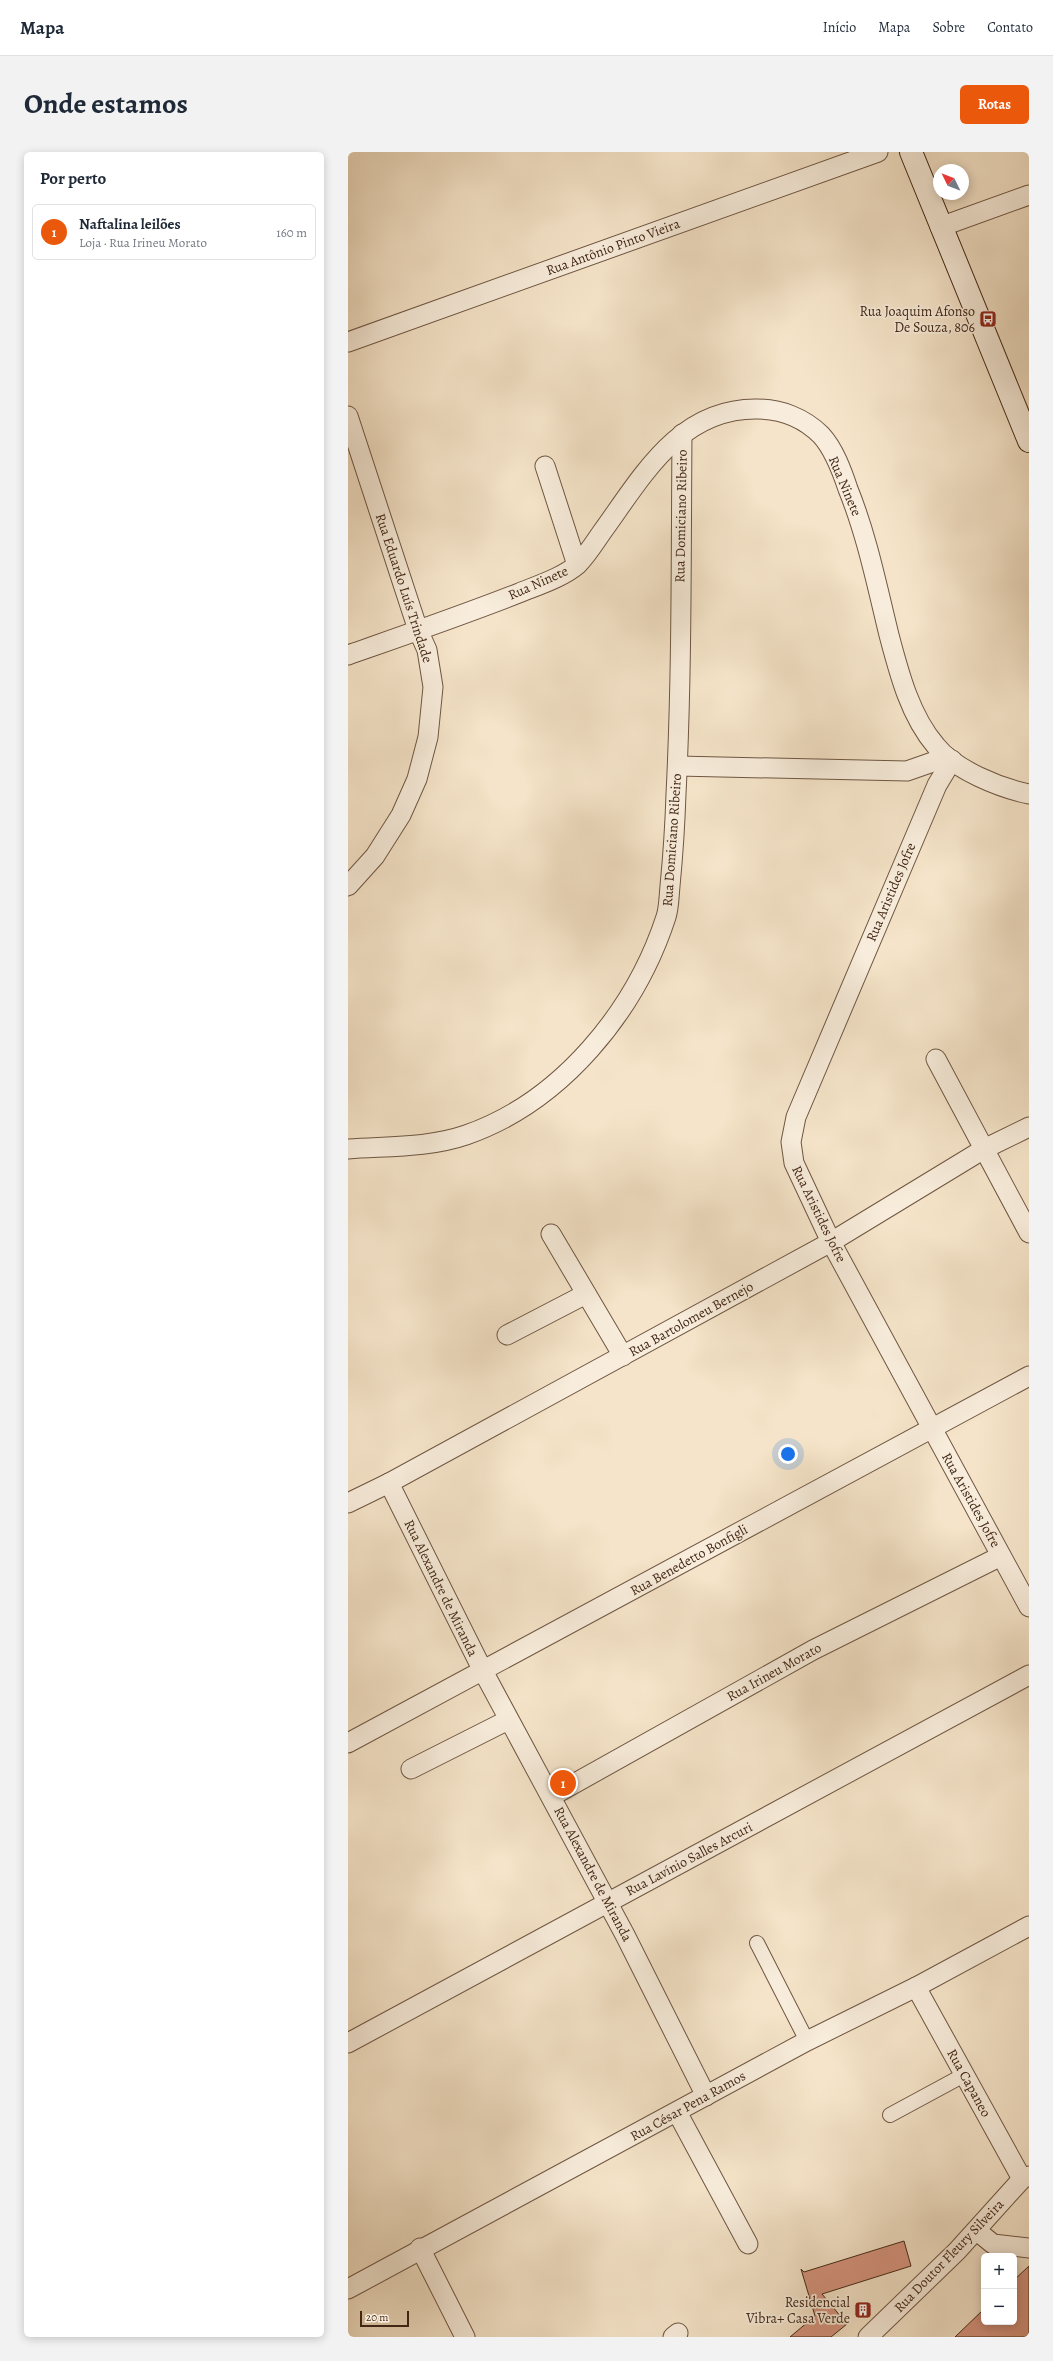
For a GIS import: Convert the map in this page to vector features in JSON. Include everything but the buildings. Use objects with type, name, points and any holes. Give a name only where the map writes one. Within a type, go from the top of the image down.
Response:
[{"type":"main road","points":[[911,152],[940,227],[1029,441]]},
{"type":"street","name":"Rua Antônio Pinto Vieira","points":[[348,342],[878,152]]},
{"type":"street","points":[[940,227],[1029,196]]},
{"type":"street","name":"Rua Ninete","points":[[348,655],[545,582],[577,565],[648,466],[682,434],[701,423],[729,413],[744,409],[772,409],[795,416],[821,436],[840,466],[857,511],[897,666],[923,727],[936,747],[950,759],[1008,790],[1029,794]]},
{"type":"street","name":"Rua Eduardo Luís Trindade","points":[[348,416],[418,630],[427,650],[433,687],[428,737],[417,779],[401,815],[375,856],[348,886]]},
{"type":"street","name":"Rua Domiciano Ribeiro","points":[[348,1149],[421,1145],[464,1136],[502,1120],[540,1096],[571,1070],[614,1020],[645,969],[667,915],[674,852],[678,766],[682,434]]},
{"type":"street","points":[[544,466],[577,565]]},
{"type":"street","points":[[678,766],[907,771],[950,759]]},
{"type":"street","name":"Rua Aristides Jofre","points":[[950,759],[936,785],[796,1117],[791,1142],[794,1163],[831,1242],[1029,1607]]},
{"type":"street","points":[[936,1059],[1029,1233]]},
{"type":"street","name":"Rua Bartolomeu Bernejo","points":[[348,1503],[389,1483],[831,1242],[984,1149],[1029,1127]]},
{"type":"street","points":[[551,1234],[623,1356]]},
{"type":"street","points":[[507,1335],[586,1294]]},
{"type":"street","name":"Rua Benedetto Bonfigli","points":[[348,1743],[483,1672],[1029,1376]]},
{"type":"street","name":"Rua Alexandre de Miranda","points":[[389,1483],[483,1672],[508,1720],[552,1796],[706,2096]]},
{"type":"street","name":"Rua Irineu Morato","points":[[552,1796],[813,1650],[1001,1556]]},
{"type":"street","name":"Rua Lavínio Salles Arcuri","points":[[348,2043],[1029,1675]]},
{"type":"street","points":[[411,1769],[508,1720]]},
{"type":"street","name":"Rua César Pena Ramos","points":[[348,2289],[420,2248],[678,2112],[807,2041],[916,1987],[1029,1926]]},
{"type":"street","points":[[757,1943],[807,2041]]},
{"type":"street","name":"Rua Capaneo","points":[[916,1987],[964,2075],[1026,2178]]},
{"type":"street","points":[[890,2115],[964,2075]]},
{"type":"street","points":[[678,2112],[748,2244]]},
{"type":"street","name":"Rua Doutor Fleury Silveira","points":[[868,2337],[977,2231],[1026,2178]]},
{"type":"street","points":[[977,2231],[992,2244],[1029,2248]]},
{"type":"street","points":[[420,2248],[465,2337]]},
{"type":"place","name":"Rua Joaquim Afonso De Souza, 806","points":[[988,319]]},
{"type":"place","name":"Naftalina leilões","points":[[563,1783]]},
{"type":"place","name":"Residencial Vibra+ Casa Verde","points":[[863,2310]]}]
